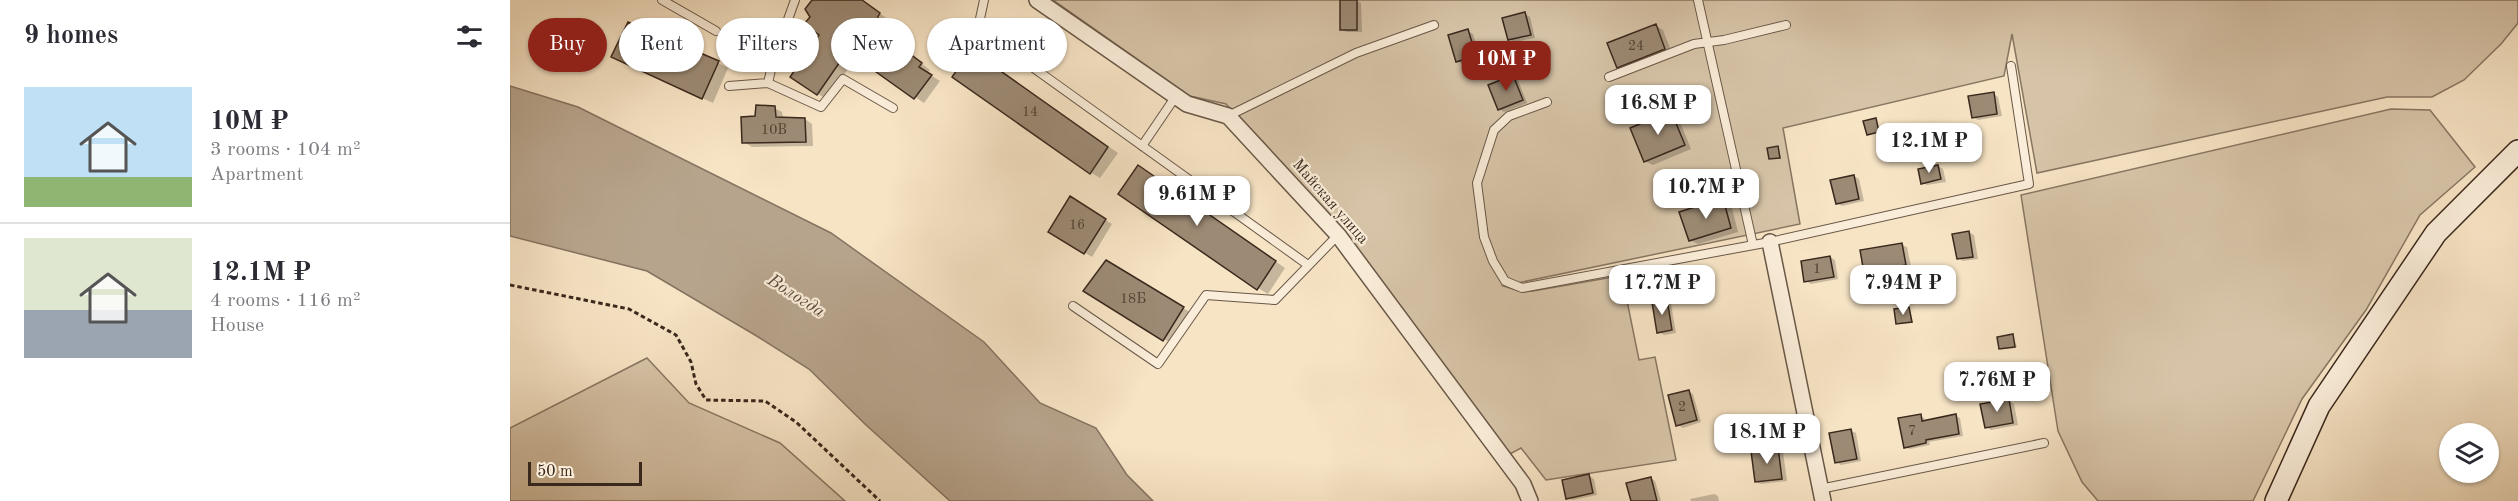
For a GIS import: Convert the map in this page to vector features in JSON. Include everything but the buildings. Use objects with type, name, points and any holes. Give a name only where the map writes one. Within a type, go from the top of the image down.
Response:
[{"type":"street","points":[[1036,0],[1187,104],[1228,116]]},
{"type":"street","name":"Майская улица","points":[[1228,116],[1338,235],[1523,484],[1530,501]]},
{"type":"street","points":[[2276,501],[2319,406],[2436,233],[2518,151]]},
{"type":"street","points":[[1770,242],[1821,495]]},
{"type":"lane","points":[[662,0],[716,31]]},
{"type":"lane","points":[[768,83],[773,60],[795,0]]},
{"type":"lane","points":[[984,0],[978,28],[1308,265]]},
{"type":"lane","points":[[1698,0],[1753,244]]},
{"type":"lane","points":[[1228,116],[1356,53],[1434,25]]},
{"type":"lane","points":[[1610,77],[1694,44],[1786,25]]},
{"type":"lane","points":[[1547,102],[1509,116],[1494,130],[1477,183],[1484,237],[1493,261],[1505,280],[1522,288],[1770,242],[2029,184],[2011,66]]},
{"type":"lane","points":[[729,86],[768,83],[821,107],[843,79],[893,108]]},
{"type":"lane","points":[[1142,146],[1176,96]]},
{"type":"lane","points":[[1073,306],[1158,364],[1206,295],[1275,300],[1338,235]]},
{"type":"lane","points":[[1821,495],[2044,443]]},
{"type":"path","points":[[510,285],[629,309],[676,335],[691,362],[696,384],[706,400],[765,401],[796,422],[880,501]]},
{"type":"shaded area","points":[[1053,0],[2518,0],[2518,23],[2501,44],[2464,80],[2432,97],[2387,97],[2037,173],[2012,34],[2004,76],[1783,128],[1800,224],[1503,286],[1522,292],[1613,277],[1623,281],[1639,360],[1655,357],[1676,460],[1546,480],[1521,448],[1508,455],[1342,232],[1226,104],[1190,96]]},
{"type":"shaded area","points":[[2391,109],[2430,110],[2475,167],[2420,215],[2366,310],[2302,399],[2253,501],[2098,501],[2082,482],[2058,431],[2021,195]]},
{"type":"shaded area","points":[[647,358],[689,403],[780,443],[845,501],[510,501],[510,428]]},
{"type":"water","name":"Вологда","points":[[510,86],[578,107],[831,233],[984,342],[1040,403],[1096,428],[1127,475],[1153,501],[950,501],[866,425],[809,369],[755,335],[647,271],[510,236]]}]
